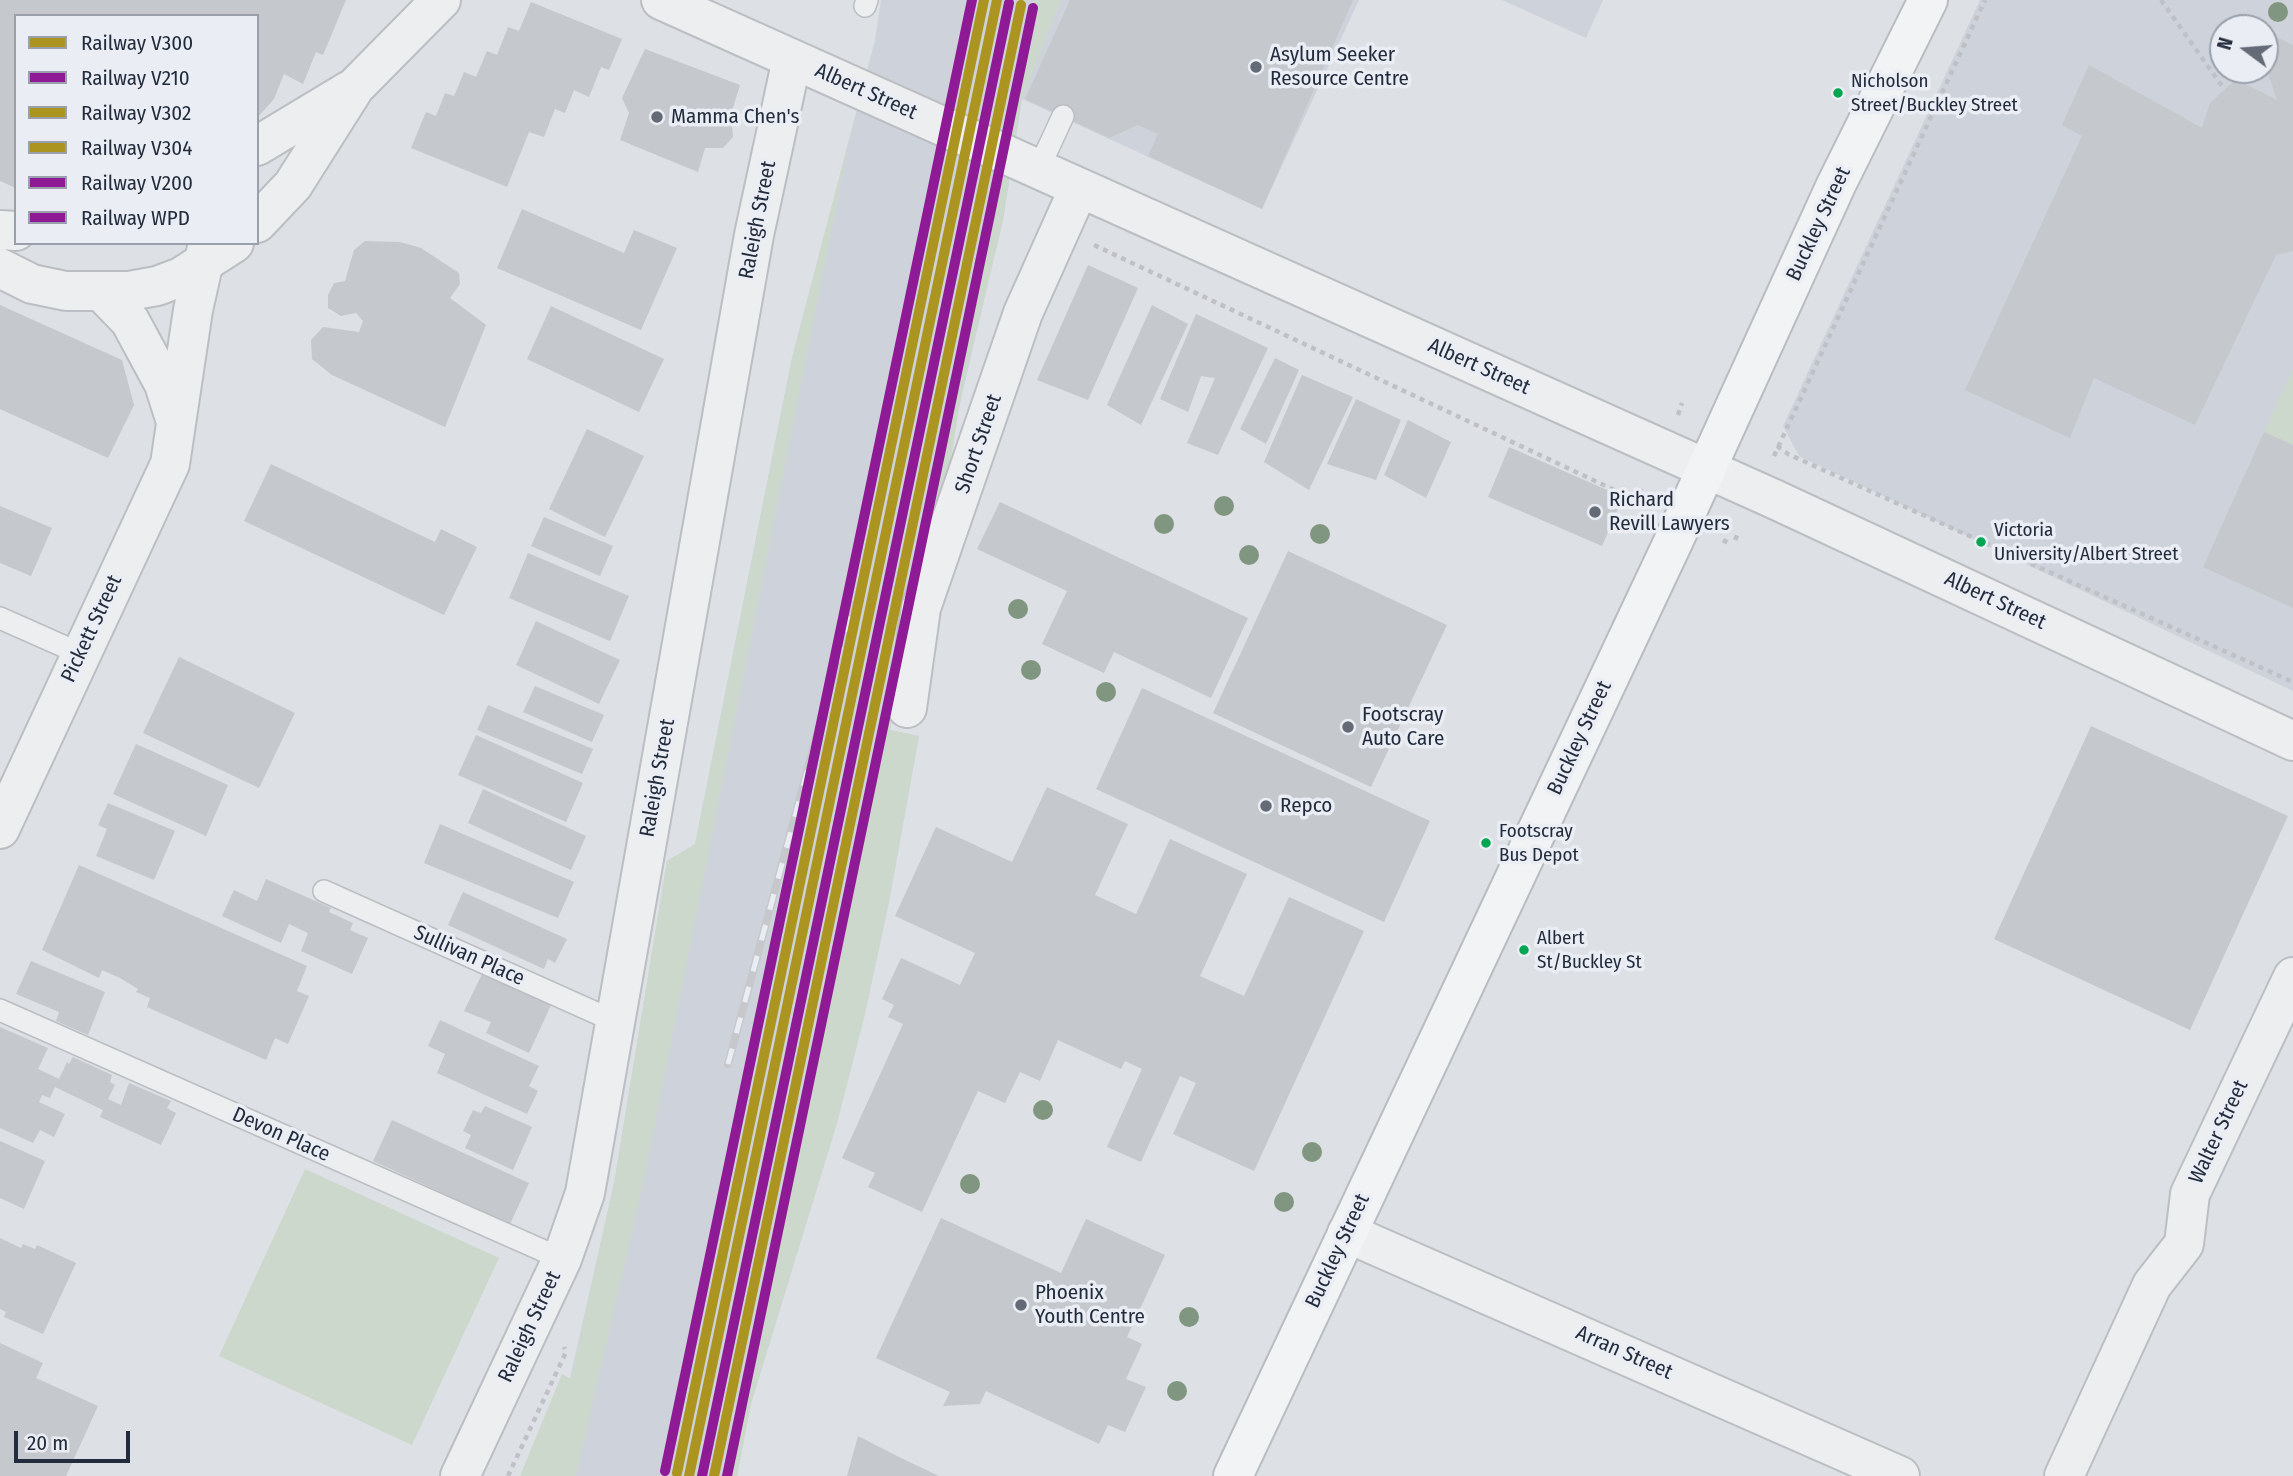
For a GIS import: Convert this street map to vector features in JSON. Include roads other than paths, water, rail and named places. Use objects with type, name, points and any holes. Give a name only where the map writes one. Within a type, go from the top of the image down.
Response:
[{"type":"main road","name":"Buckley Street","points":[[1233,1476],[1707,469],[1836,185],[1928,0]]},
{"type":"street","points":[[259,221],[293,185],[355,88],[441,0]]},
{"type":"street","name":"Albert Street","points":[[661,0],[1707,469],[2293,741]]},
{"type":"street","name":"Raleigh Street","points":[[460,1476],[562,1259],[585,1194],[756,223],[792,59]]},
{"type":"street","points":[[259,145],[355,88]]},
{"type":"street","name":"Short Street","points":[[907,708],[921,608],[1023,313],[1079,188]]},
{"type":"street","points":[[0,268],[32,284],[66,291],[102,292],[157,286],[205,254],[229,245]]},
{"type":"street","name":"Pickett Street","points":[[0,829],[170,464],[178,427],[187,344],[205,254]]},
{"type":"street","points":[[102,292],[130,321],[164,384],[178,427]]},
{"type":"street","name":"Walter Street","points":[[2064,1476],[2151,1285],[2185,1244],[2190,1194],[2293,977]]},
{"type":"street","name":"Arran Street","points":[[1346,1233],[1900,1476]]},
{"type":"lane","points":[[1027,165],[1063,116]]},
{"type":"lane","points":[[0,618],[81,654]]},
{"type":"lane","name":"Sullivan Place","points":[[324,891],[614,1021]]},
{"type":"lane","name":"Devon Place","points":[[0,1010],[562,1259]]},
{"type":"railway","points":[[728,1064],[852,605]]},
{"type":"rail line","name":"V200","points":[[665,1471],[972,0]]},
{"type":"rail line","name":"V302","points":[[677,1473],[984,0]]},
{"type":"rail line","name":"V300","points":[[689,1476],[997,0]]},
{"type":"rail line","name":"V210","points":[[702,1476],[1009,3]]},
{"type":"rail line","name":"V304","points":[[714,1476],[1021,5]]},
{"type":"rail line","name":"WPD","points":[[727,1476],[1033,8]]},
{"type":"place","name":"Asylum Seeker Resource Centre","points":[[1256,67]]},
{"type":"place","name":"Nicholson Street/Buckley Street","points":[[1838,93]]},
{"type":"place","name":"Mamma Chen's","points":[[657,117]]},
{"type":"place","name":"Richard Revill Lawyers","points":[[1595,512]]},
{"type":"place","name":"Victoria University/Albert Street","points":[[1981,542]]},
{"type":"place","name":"Footscray Auto Care","points":[[1348,727]]},
{"type":"place","name":"Repco","points":[[1266,806]]},
{"type":"place","name":"Footscray Bus Depot","points":[[1486,843]]},
{"type":"place","name":"Albert St/Buckley St","points":[[1524,950]]},
{"type":"place","name":"Phoenix Youth Centre","points":[[1021,1305]]}]
